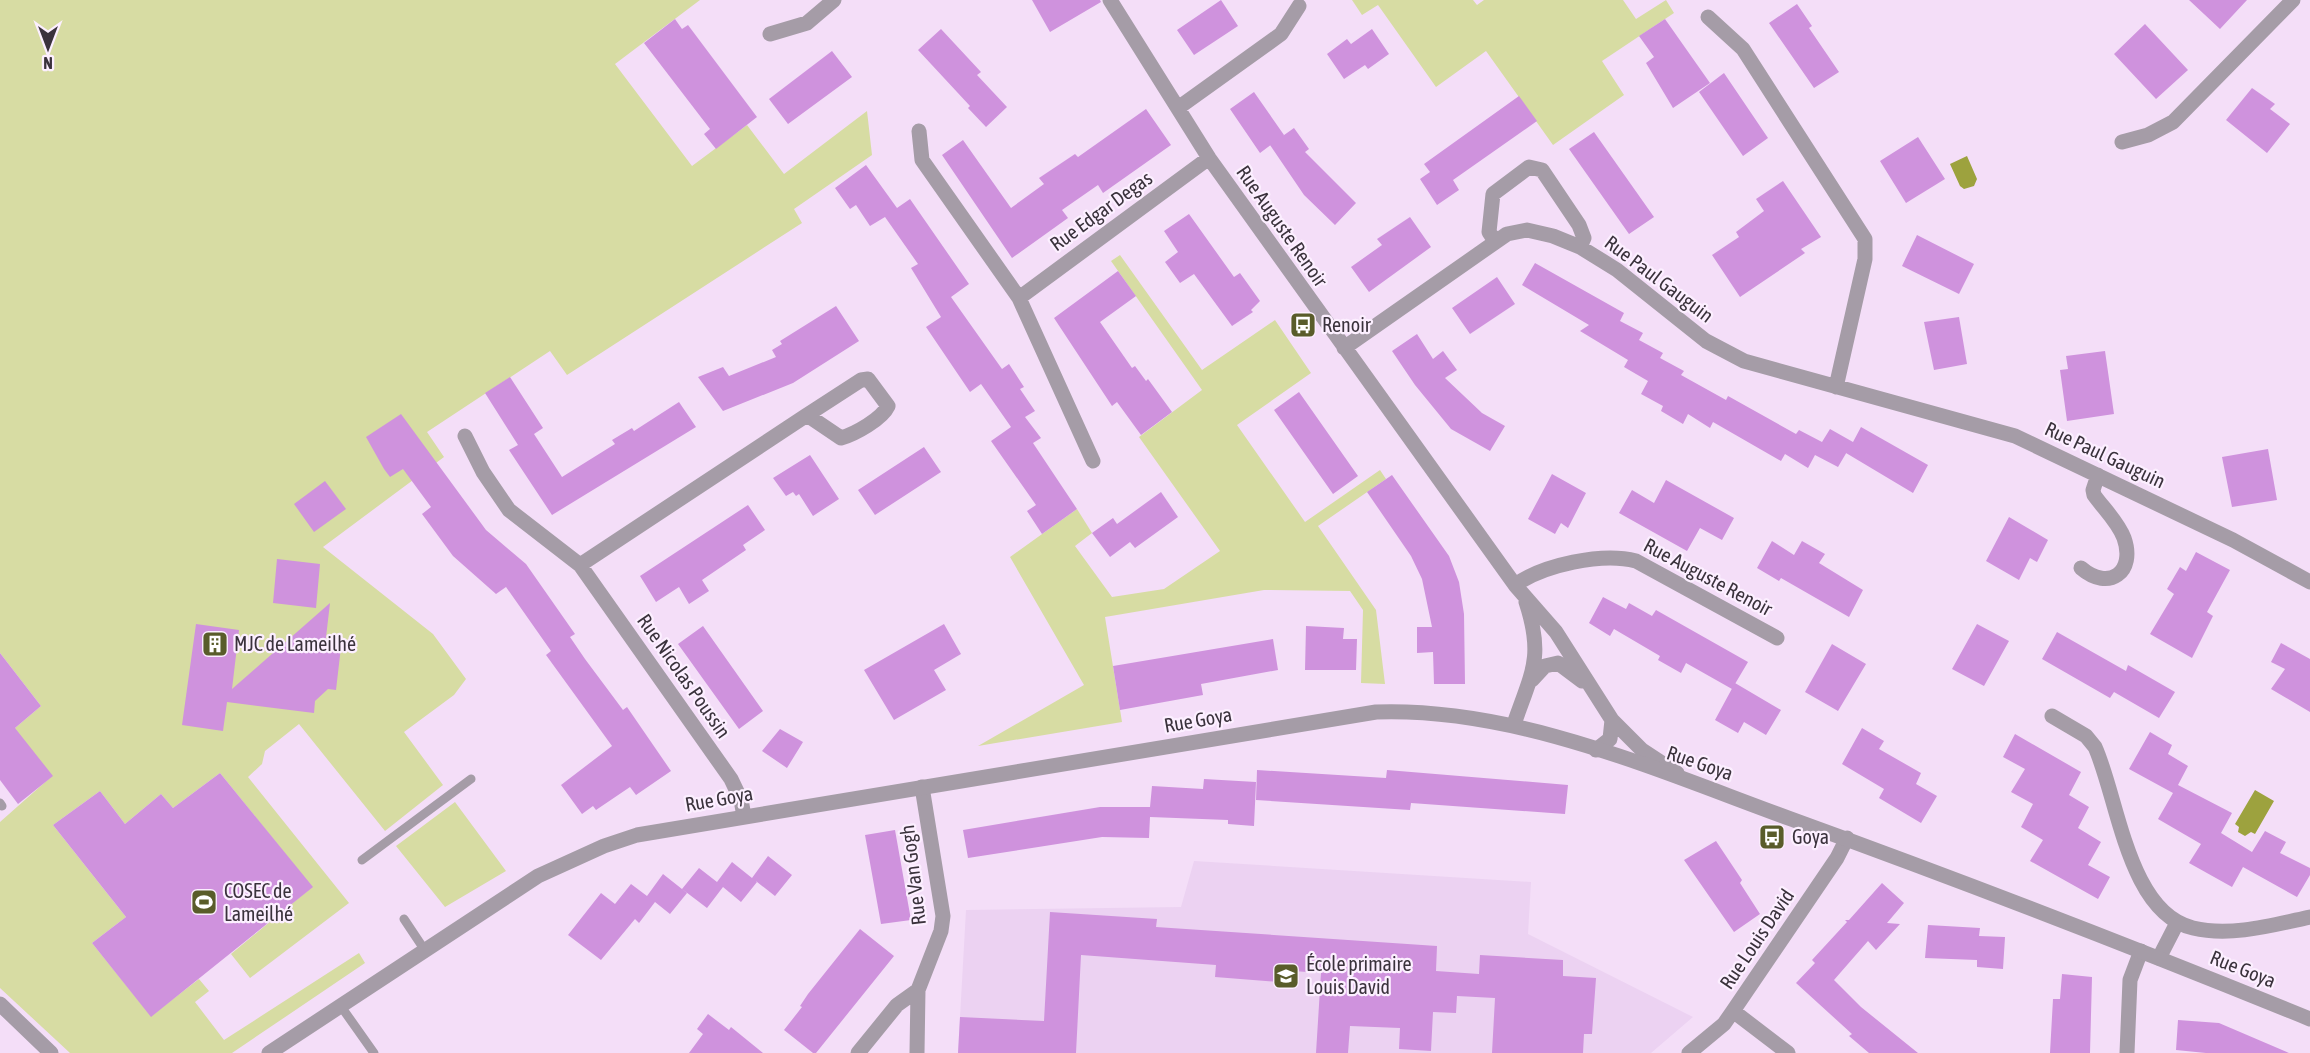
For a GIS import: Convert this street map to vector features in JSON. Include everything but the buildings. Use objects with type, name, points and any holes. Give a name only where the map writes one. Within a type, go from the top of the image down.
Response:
[{"type":"street","points":[[770,34],[807,23],[834,0]]},
{"type":"street","name":"Rue Auguste Renoir","points":[[1110,0],[1209,158],[1520,591],[1540,570],[1621,557],[1636,561],[1777,638]]},
{"type":"street","points":[[2122,142],[2148,135],[2173,122],[2293,0]]},
{"type":"street","points":[[1178,108],[1281,34],[1299,6]]},
{"type":"street","points":[[1708,16],[1743,49],[1865,239],[1865,259],[1836,387]]},
{"type":"street","points":[[919,131],[922,160],[1019,298],[1093,461]]},
{"type":"street","name":"Rue Edgar Degas","points":[[1019,298],[1209,158]]},
{"type":"street","points":[[1495,241],[1489,232],[1493,194],[1529,168],[1536,167],[1542,170],[1579,225],[1584,238],[1580,247]]},
{"type":"street","name":"Rue Paul Gauguin","points":[[1344,348],[1495,241],[1513,232],[1527,230],[1553,236],[1580,247],[1617,270],[1686,327],[1725,352],[1766,368],[1996,430],[2098,475],[2233,540],[2310,582]]},
{"type":"street","points":[[580,565],[807,415],[861,380],[868,379],[888,406],[885,412],[842,438],[807,415]]},
{"type":"street","name":"Rue Nicolas Poussin","points":[[465,436],[483,472],[509,510],[580,565],[731,778],[741,800],[744,816]]},
{"type":"street","points":[[2081,568],[2098,578],[2107,580],[2119,574],[2125,562],[2124,537],[2094,495],[2093,490],[2098,475]]},
{"type":"street","points":[[1514,724],[1534,665],[1536,638],[1520,591]]},
{"type":"street","points":[[1520,591],[1556,632],[1612,720],[1642,750],[1690,781]]},
{"type":"street","points":[[1527,686],[1545,666],[1558,663],[1598,695]]},
{"type":"street","name":"Rue Goya","points":[[269,1053],[538,876],[578,856],[637,836],[744,816],[1376,712],[1446,713],[1514,724],[1596,750],[1690,781],[1846,838],[2159,958],[2310,1019]]},
{"type":"street","points":[[2052,716],[2086,736],[2095,747],[2138,876],[2154,902],[2177,923],[2159,958]]},
{"type":"street","points":[[1596,750],[1610,739],[1612,720]]},
{"type":"street","name":"Rue Van Gogh","points":[[917,1053],[918,990],[941,931],[943,916],[922,787]]},
{"type":"street","name":"Rue Louis David","points":[[1689,1053],[1724,1024],[1837,858],[1846,838]]},
{"type":"street","name":"Rue Goya","points":[[2177,923],[2193,928],[2232,930],[2264,927],[2310,917]]},
{"type":"street","points":[[2127,1053],[2130,980],[2140,951]]},
{"type":"street","points":[[858,1053],[897,1005],[918,990]]},
{"type":"street","points":[[0,1004],[51,1053]]},
{"type":"street","points":[[1733,1011],[1788,1053]]},
{"type":"lane","points":[[362,860],[471,778]]},
{"type":"lane","points":[[404,920],[424,949]]},
{"type":"lane","points":[[340,1005],[374,1053]]},
{"type":"shaded area","points":[[0,0],[700,0],[615,64],[692,166],[747,125],[784,174],[867,111],[872,155],[794,209],[802,223],[567,375],[550,351],[427,432],[444,457],[323,547],[433,634],[466,679],[454,695],[404,732],[443,785],[385,831],[299,724],[265,751],[262,764],[248,777],[349,903],[250,978],[231,954],[312,887],[220,773],[173,808],[161,794],[125,824],[100,791],[53,825],[126,917],[92,943],[151,1016],[199,979],[209,991],[195,1002],[224,1040],[359,953],[365,963],[232,1053],[70,1053],[0,988],[0,822],[52,776],[2,739],[41,706],[0,653]]},
{"type":"shaded area","points":[[1352,0],[1473,0],[1477,5],[1484,0],[1623,0],[1636,19],[1666,0],[1674,13],[1602,61],[1624,95],[1553,145],[1486,51],[1436,87],[1378,5],[1362,15]]},
{"type":"shaded area","points":[[1967,156],[1977,179],[1974,186],[1964,189],[1960,186],[1950,164]]},
{"type":"shaded area","points":[[1120,255],[1202,370],[1275,320],[1311,373],[1237,425],[1305,522],[1380,470],[1386,479],[1318,526],[1376,610],[1385,684],[1361,683],[1363,610],[1350,591],[1264,590],[1105,617],[1122,722],[978,746],[1084,685],[1010,557],[1077,509],[1092,533],[1075,546],[1112,597],[1164,589],[1220,551],[1139,437],[1202,390],[1111,261]]},
{"type":"shaded area","points":[[2255,790],[2274,801],[2255,834],[2251,832],[2245,836],[2238,832],[2239,827],[2235,824]]},
{"type":"shaded area","points":[[455,802],[506,871],[445,907],[396,846]]},
{"type":"shaded area","name":"École primaire Louis David","points":[[1194,861],[1531,882],[1528,934],[1693,1017],[1651,1053],[958,1053],[966,910],[1181,907]]},
{"type":"place","name":"Renoir","points":[[1303,325]]},
{"type":"place","name":"MJC de Lameilhé","points":[[215,644]]},
{"type":"place","name":"Goya","points":[[1772,837]]},
{"type":"place","name":"COSEC de Lameilhé","points":[[204,902]]},
{"type":"place","name":"École primaire Louis David","points":[[1286,976]]}]
